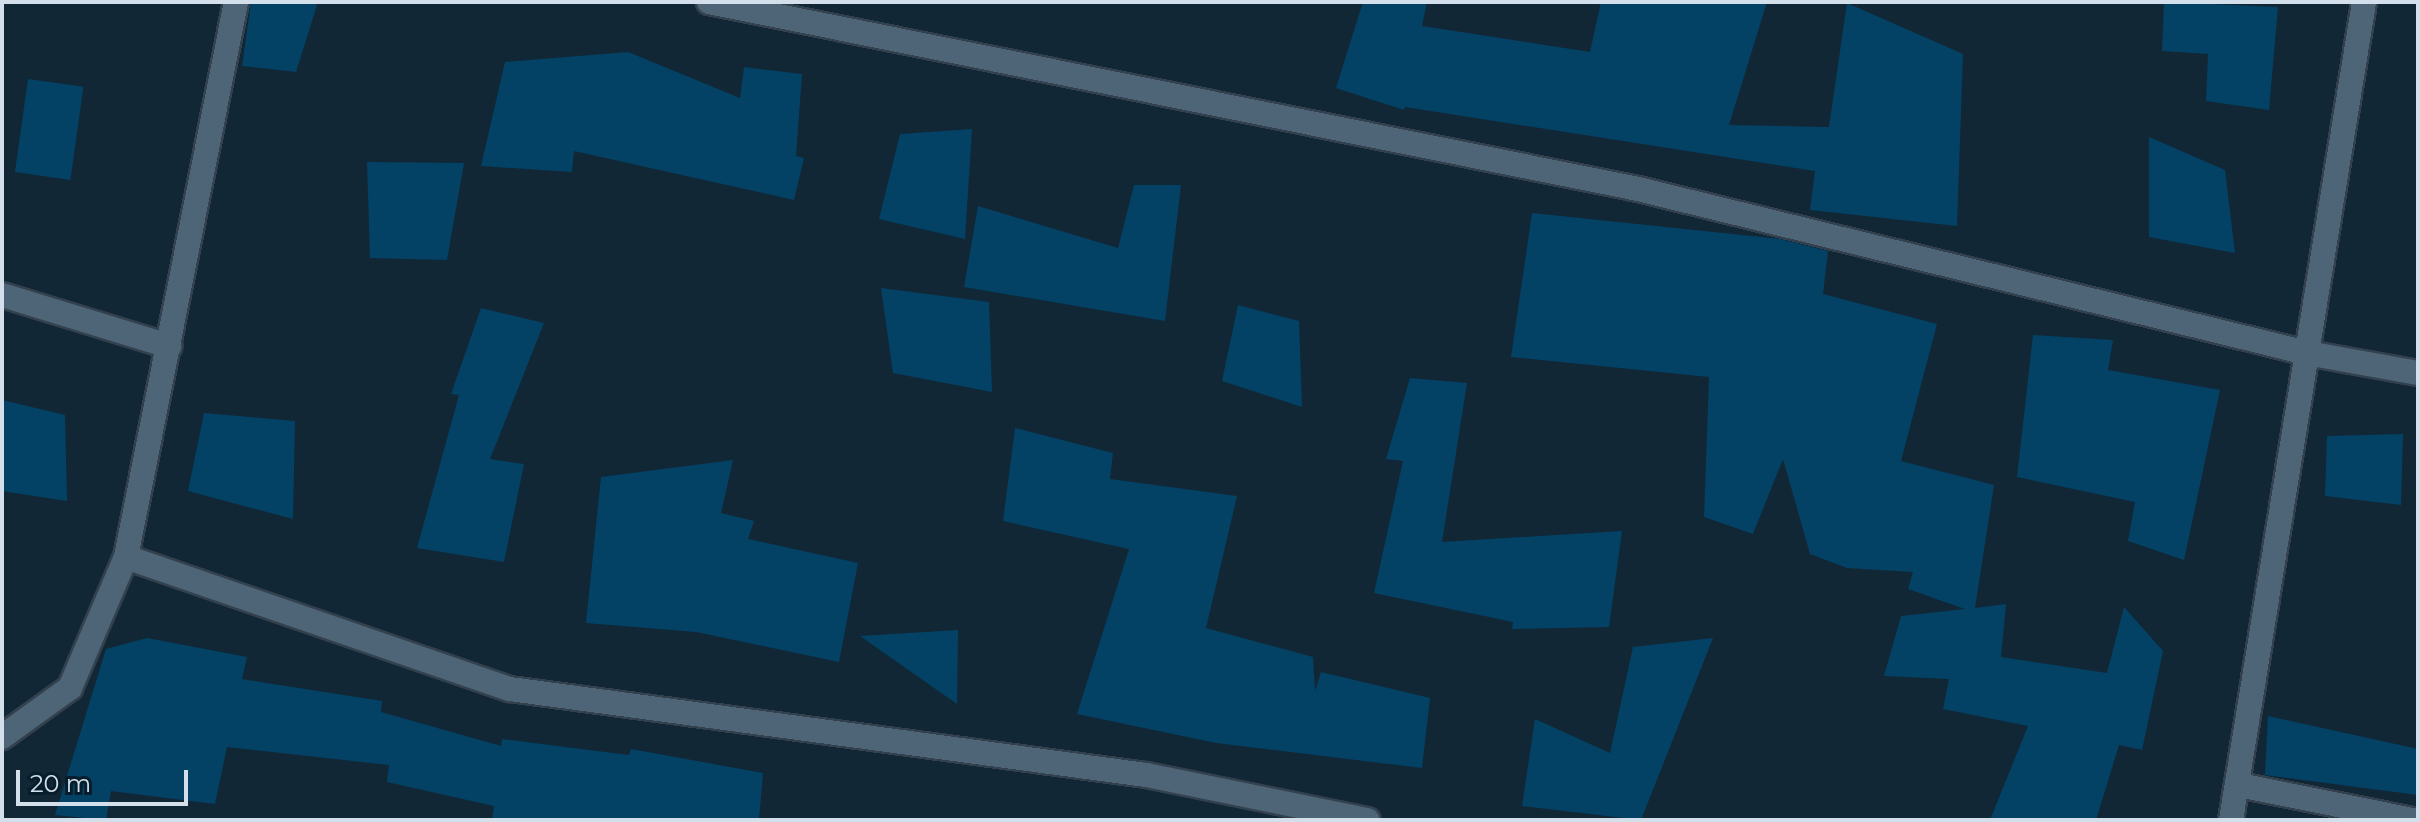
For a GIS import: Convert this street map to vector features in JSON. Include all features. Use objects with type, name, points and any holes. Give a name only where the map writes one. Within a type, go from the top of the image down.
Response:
[{"type":"street","points":[[2,737],[70,688],[126,557],[236,2]]},
{"type":"street","points":[[709,2],[1638,189],[2307,353],[2418,373]]},
{"type":"street","points":[[2231,820],[2364,2]]},
{"type":"street","points":[[2,295],[169,346]]},
{"type":"street","points":[[126,557],[510,689],[1146,775],[1367,820]]},
{"type":"street","points":[[2239,785],[2413,820]]},
{"type":"building","points":[[251,2],[318,2],[296,72],[242,66]]},
{"type":"building","points":[[1363,2],[1427,2],[1422,26],[1590,52],[1601,2],[1767,2],[1729,125],[1829,127],[1847,3],[1963,54],[1957,226],[1810,210],[1815,171],[1405,107],[1404,110],[1336,88]]},
{"type":"building","points":[[2164,2],[2278,7],[2269,110],[2206,101],[2208,54],[2162,51]]},
{"type":"building","points":[[628,52],[740,98],[744,67],[802,74],[796,156],[804,158],[794,200],[574,151],[572,172],[481,166],[505,62]]},
{"type":"building","points":[[28,79],[83,87],[70,180],[15,172]]},
{"type":"building","points":[[972,129],[965,239],[879,219],[900,134]]},
{"type":"building","points":[[2149,137],[2225,170],[2235,253],[2149,237]]},
{"type":"building","points":[[367,162],[464,163],[447,260],[370,258]]},
{"type":"building","points":[[1134,185],[1181,185],[1165,321],[964,287],[978,206],[1118,248]]},
{"type":"building","points":[[1532,213],[1780,239],[1828,251],[1823,294],[1937,324],[1901,461],[1994,485],[1975,608],[2006,604],[2001,657],[2107,673],[2124,607],[2163,651],[2142,750],[2119,745],[2096,820],[1990,820],[2028,726],[1943,709],[1949,679],[1884,676],[1901,616],[1965,609],[1908,589],[1913,572],[1847,568],[1810,554],[1783,459],[1753,534],[1704,517],[1709,377],[1511,357]]},
{"type":"building","points":[[881,288],[989,302],[992,392],[893,373]]},
{"type":"building","points":[[1238,305],[1299,321],[1302,407],[1222,381]]},
{"type":"building","points":[[481,308],[544,323],[490,459],[524,464],[504,562],[417,548],[459,395],[451,394]]},
{"type":"building","points":[[2033,335],[2113,340],[2108,370],[2220,390],[2184,560],[2128,541],[2135,502],[2017,477]]},
{"type":"building","points":[[1410,378],[1467,383],[1442,542],[1622,531],[1609,627],[1512,629],[1513,622],[1374,593],[1403,461],[1386,459]]},
{"type":"building","points":[[2,400],[65,415],[67,501],[2,491]]},
{"type":"building","points":[[204,413],[295,421],[293,519],[188,491]]},
{"type":"building","points":[[1015,428],[1113,453],[1110,479],[1237,496],[1206,628],[1313,657],[1315,691],[1321,672],[1430,698],[1422,768],[1216,743],[1077,714],[1129,549],[1003,521]]},
{"type":"building","points":[[2403,434],[2401,505],[2325,496],[2327,436]]},
{"type":"building","points":[[733,460],[721,513],[754,521],[748,539],[858,563],[839,662],[696,632],[586,623],[601,477]]},
{"type":"building","points":[[958,630],[957,704],[860,636]]},
{"type":"building","points":[[147,638],[247,657],[242,679],[382,701],[381,712],[501,746],[502,739],[629,755],[631,749],[763,773],[759,820],[492,820],[494,806],[387,782],[389,765],[227,747],[215,804],[111,791],[106,820],[55,815],[106,649]]},
{"type":"building","points":[[1713,638],[1641,820],[1522,806],[1535,719],[1610,753],[1633,647]]},
{"type":"building","points":[[2268,716],[2418,749],[2418,795],[2265,775]]}]
